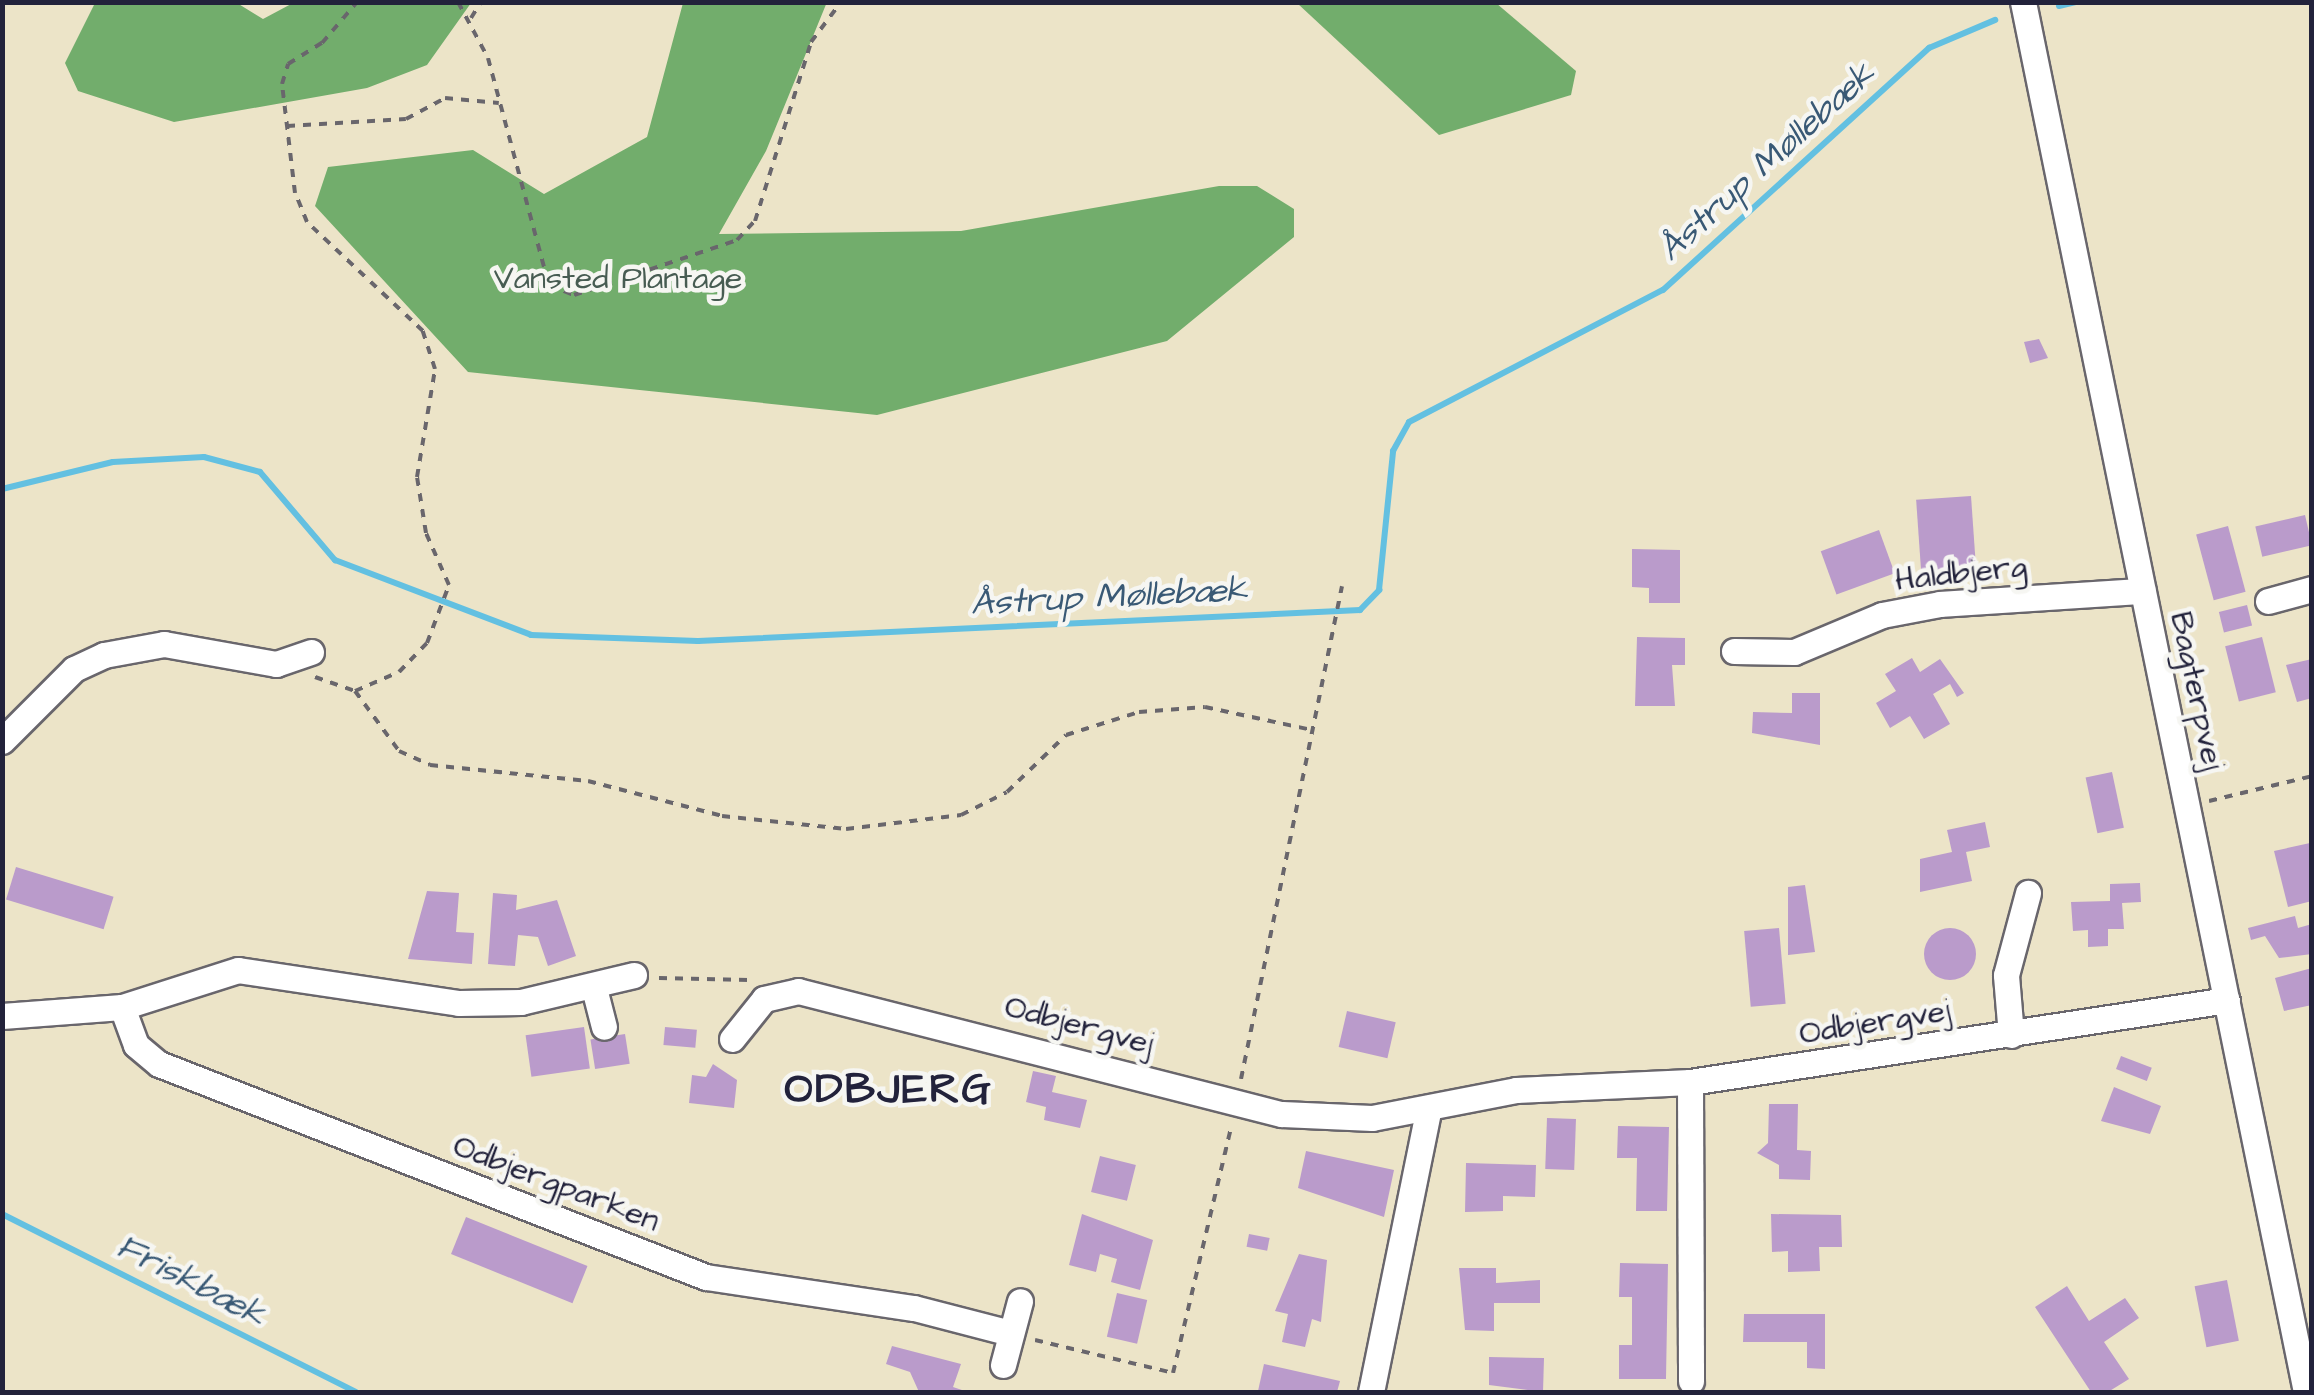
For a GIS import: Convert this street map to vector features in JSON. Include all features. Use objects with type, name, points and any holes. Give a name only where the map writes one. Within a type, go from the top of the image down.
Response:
[{"type":"street","name":"Bagterpvej","points":[[2023,2],[2306,1392]]},
{"type":"street","points":[[2268,600],[2312,589]]},
{"type":"street","name":"Haldbjerg","points":[[1734,651],[1794,652],[1882,615],[1940,604],[2143,591]]},
{"type":"street","points":[[2,741],[74,669],[136,646],[208,647],[276,664],[311,652]]},
{"type":"street","points":[[2012,1036],[2006,975],[2028,893]]},
{"type":"street","points":[[2,1016],[122,1006],[238,970],[459,1003],[594,988],[634,975]]},
{"type":"street","points":[[594,988],[604,1027]]},
{"type":"street","name":"Odbjergvej","points":[[732,1039],[764,999],[798,991],[1236,1102],[1333,1119],[1429,1108],[1516,1090],[1690,1082],[2012,1036],[2227,1000]]},
{"type":"street","name":"Odbjergparken","points":[[122,1006],[136,1044],[159,1064],[706,1278],[914,1308],[1011,1333]]},
{"type":"street","points":[[1690,1082],[1691,1381]]},
{"type":"street","points":[[1371,1392],[1429,1108]]},
{"type":"street","points":[[1003,1365],[1020,1301]]},
{"type":"path","points":[[356,691],[399,672],[435,622],[446,593],[417,477],[435,370],[423,331],[306,222],[287,126],[288,64],[322,43],[357,2]]},
{"type":"path","points":[[458,2],[471,18],[499,103],[548,284],[574,295],[612,286],[737,240],[755,221],[811,42],[840,2]]},
{"type":"path","points":[[471,18],[481,2]]},
{"type":"path","points":[[287,126],[406,119],[445,98],[499,103]]},
{"type":"path","points":[[1011,1333],[1172,1373],[1236,1102],[1342,586]]},
{"type":"path","points":[[276,664],[356,691],[399,752],[430,765],[588,781],[722,816],[846,829],[961,815],[1006,792],[1066,735],[1139,712],[1205,707],[1312,730]]},
{"type":"path","points":[[2187,807],[2312,776]]},
{"type":"path","points":[[634,975],[756,979]]},
{"type":"green space","name":"Vansted Plantage","points":[[827,2],[766,151],[719,234],[961,231],[1219,186],[1257,186],[1294,209],[1294,237],[1167,341],[877,415],[468,372],[315,206],[328,167],[473,150],[544,194],[647,137],[683,3]]},
{"type":"green space","points":[[95,3],[237,3],[263,19],[293,3],[471,3],[427,65],[367,88],[174,122],[78,91],[65,63]]},
{"type":"green space","points":[[1297,3],[1496,3],[1576,71],[1571,95],[1439,135]]},
{"type":"building","points":[[2039,339],[2048,358],[2030,363],[2024,342]]},
{"type":"building","points":[[1971,496],[1976,568],[1921,572],[1916,500]]},
{"type":"building","points":[[2305,515],[2312,545],[2262,557],[2255,526]]},
{"type":"building","points":[[2228,526],[2246,592],[2214,600],[2196,535]]},
{"type":"building","points":[[1879,530],[1895,573],[1836,594],[1821,551]]},
{"type":"building","points":[[1632,549],[1680,550],[1680,603],[1649,603],[1649,588],[1632,587]]},
{"type":"building","points":[[2247,605],[2252,625],[2224,632],[2219,612]]},
{"type":"building","points":[[1637,637],[1685,638],[1685,665],[1672,665],[1675,706],[1635,706]]},
{"type":"building","points":[[2262,637],[2276,692],[2239,701],[2225,646]]},
{"type":"building","points":[[1912,658],[1920,672],[1940,659],[1964,693],[1957,697],[1950,684],[1933,694],[1950,724],[1924,739],[1910,716],[1890,728],[1876,703],[1896,691],[1885,674]]},
{"type":"building","points":[[2312,659],[2312,698],[2297,702],[2286,665]]},
{"type":"building","points":[[1792,693],[1820,693],[1820,745],[1752,733],[1753,712],[1792,713]]},
{"type":"building","points":[[2112,772],[2124,828],[2097,833],[2086,778]]},
{"type":"building","points":[[1985,822],[1990,847],[1966,852],[1972,881],[1920,892],[1920,859],[1952,852],[1947,830]]},
{"type":"building","points":[[2310,843],[2312,901],[2288,907],[2274,851]]},
{"type":"building","points":[[16,867],[114,897],[104,929],[6,900]]},
{"type":"building","points":[[2140,883],[2141,902],[2122,903],[2124,929],[2108,929],[2108,946],[2088,947],[2088,930],[2073,931],[2071,902],[2110,901],[2110,884]]},
{"type":"building","points":[[1805,885],[1815,952],[1788,955],[1788,887]]},
{"type":"building","points":[[427,891],[459,893],[456,932],[474,933],[472,964],[408,959]]},
{"type":"building","points":[[493,893],[517,895],[516,910],[557,900],[576,956],[548,966],[538,937],[518,935],[515,966],[488,964]]},
{"type":"building","points":[[2295,916],[2298,928],[2312,924],[2312,954],[2279,958],[2265,936],[2251,940],[2248,928]]},
{"type":"building","points":[[1779,928],[1786,1004],[1751,1007],[1744,931]]},
{"type":"building","points":[[1950,928],[1969,935],[1976,954],[1969,973],[1950,980],[1931,973],[1924,954],[1931,935]]},
{"type":"building","points":[[2312,968],[2312,1005],[2284,1011],[2275,978]]},
{"type":"building","points":[[1347,1011],[1396,1022],[1387,1058],[1339,1047]]},
{"type":"building","points":[[584,1027],[590,1069],[531,1077],[526,1035]]},
{"type":"building","points":[[665,1027],[697,1030],[695,1048],[663,1045]]},
{"type":"building","points":[[625,1034],[630,1064],[595,1069],[590,1039]]},
{"type":"building","points":[[2121,1056],[2152,1068],[2147,1081],[2116,1069]]},
{"type":"building","points":[[713,1064],[737,1080],[734,1108],[689,1103],[692,1075],[706,1077]]},
{"type":"building","points":[[1033,1071],[1056,1076],[1052,1092],[1087,1100],[1080,1128],[1044,1120],[1046,1107],[1026,1102]]},
{"type":"building","points":[[2114,1087],[2161,1106],[2150,1134],[2101,1121]]},
{"type":"building","points":[[1769,1104],[1798,1104],[1797,1150],[1811,1151],[1810,1180],[1779,1179],[1779,1165],[1757,1153],[1768,1143]]},
{"type":"building","points":[[1547,1118],[1576,1119],[1574,1170],[1545,1169]]},
{"type":"building","points":[[1618,1126],[1669,1127],[1667,1211],[1636,1211],[1637,1158],[1617,1158]]},
{"type":"building","points":[[1306,1151],[1394,1170],[1384,1217],[1298,1188]]},
{"type":"building","points":[[1100,1156],[1136,1165],[1127,1201],[1091,1192]]},
{"type":"building","points":[[1466,1163],[1536,1165],[1535,1197],[1503,1196],[1503,1211],[1465,1212]]},
{"type":"building","points":[[1082,1214],[1153,1240],[1140,1290],[1111,1282],[1117,1259],[1100,1254],[1096,1272],[1069,1265]]},
{"type":"building","points":[[1771,1214],[1841,1215],[1842,1247],[1819,1247],[1820,1271],[1788,1272],[1788,1251],[1772,1252]]},
{"type":"building","points":[[466,1217],[587,1266],[572,1303],[451,1254]]},
{"type":"building","points":[[1249,1234],[1270,1238],[1267,1251],[1247,1247]]},
{"type":"building","points":[[1299,1254],[1327,1260],[1321,1322],[1312,1319],[1305,1347],[1282,1342],[1288,1314],[1275,1311]]},
{"type":"building","points":[[1620,1263],[1668,1264],[1666,1379],[1619,1379],[1619,1345],[1632,1345],[1632,1297],[1619,1297]]},
{"type":"building","points":[[1459,1268],[1496,1268],[1496,1283],[1540,1280],[1540,1303],[1494,1303],[1494,1331],[1465,1330]]},
{"type":"building","points":[[2227,1280],[2239,1341],[2206,1347],[2195,1286]]},
{"type":"building","points":[[2067,1286],[2089,1321],[2125,1298],[2139,1318],[2104,1342],[2129,1379],[2108,1392],[2091,1392],[2035,1307]]},
{"type":"building","points":[[1117,1293],[1147,1300],[1137,1344],[1107,1337]]},
{"type":"building","points":[[1744,1314],[1825,1314],[1825,1369],[1807,1368],[1807,1342],[1743,1342]]},
{"type":"building","points":[[892,1346],[961,1364],[953,1387],[968,1392],[919,1392],[910,1372],[886,1364]]},
{"type":"building","points":[[1489,1357],[1544,1358],[1543,1392],[1489,1385]]},
{"type":"building","points":[[1264,1364],[1340,1381],[1337,1392],[1258,1391]]},
{"type":"waterway","name":"Åstrup Møllebæk","points":[[2059,6],[2076,2]]},
{"type":"waterway","name":"Åstrup Møllebæk","points":[[2,489],[113,462],[204,457],[260,472],[335,560],[531,635],[698,641],[1360,610],[1379,590],[1393,451],[1409,422],[1663,290],[1929,48],[1995,20]]},
{"type":"waterway","name":"Friskbæk","points":[[2,1214],[356,1392]]},
{"type":"district","name":"ODBJERG","points":[[889,1090]]}]
